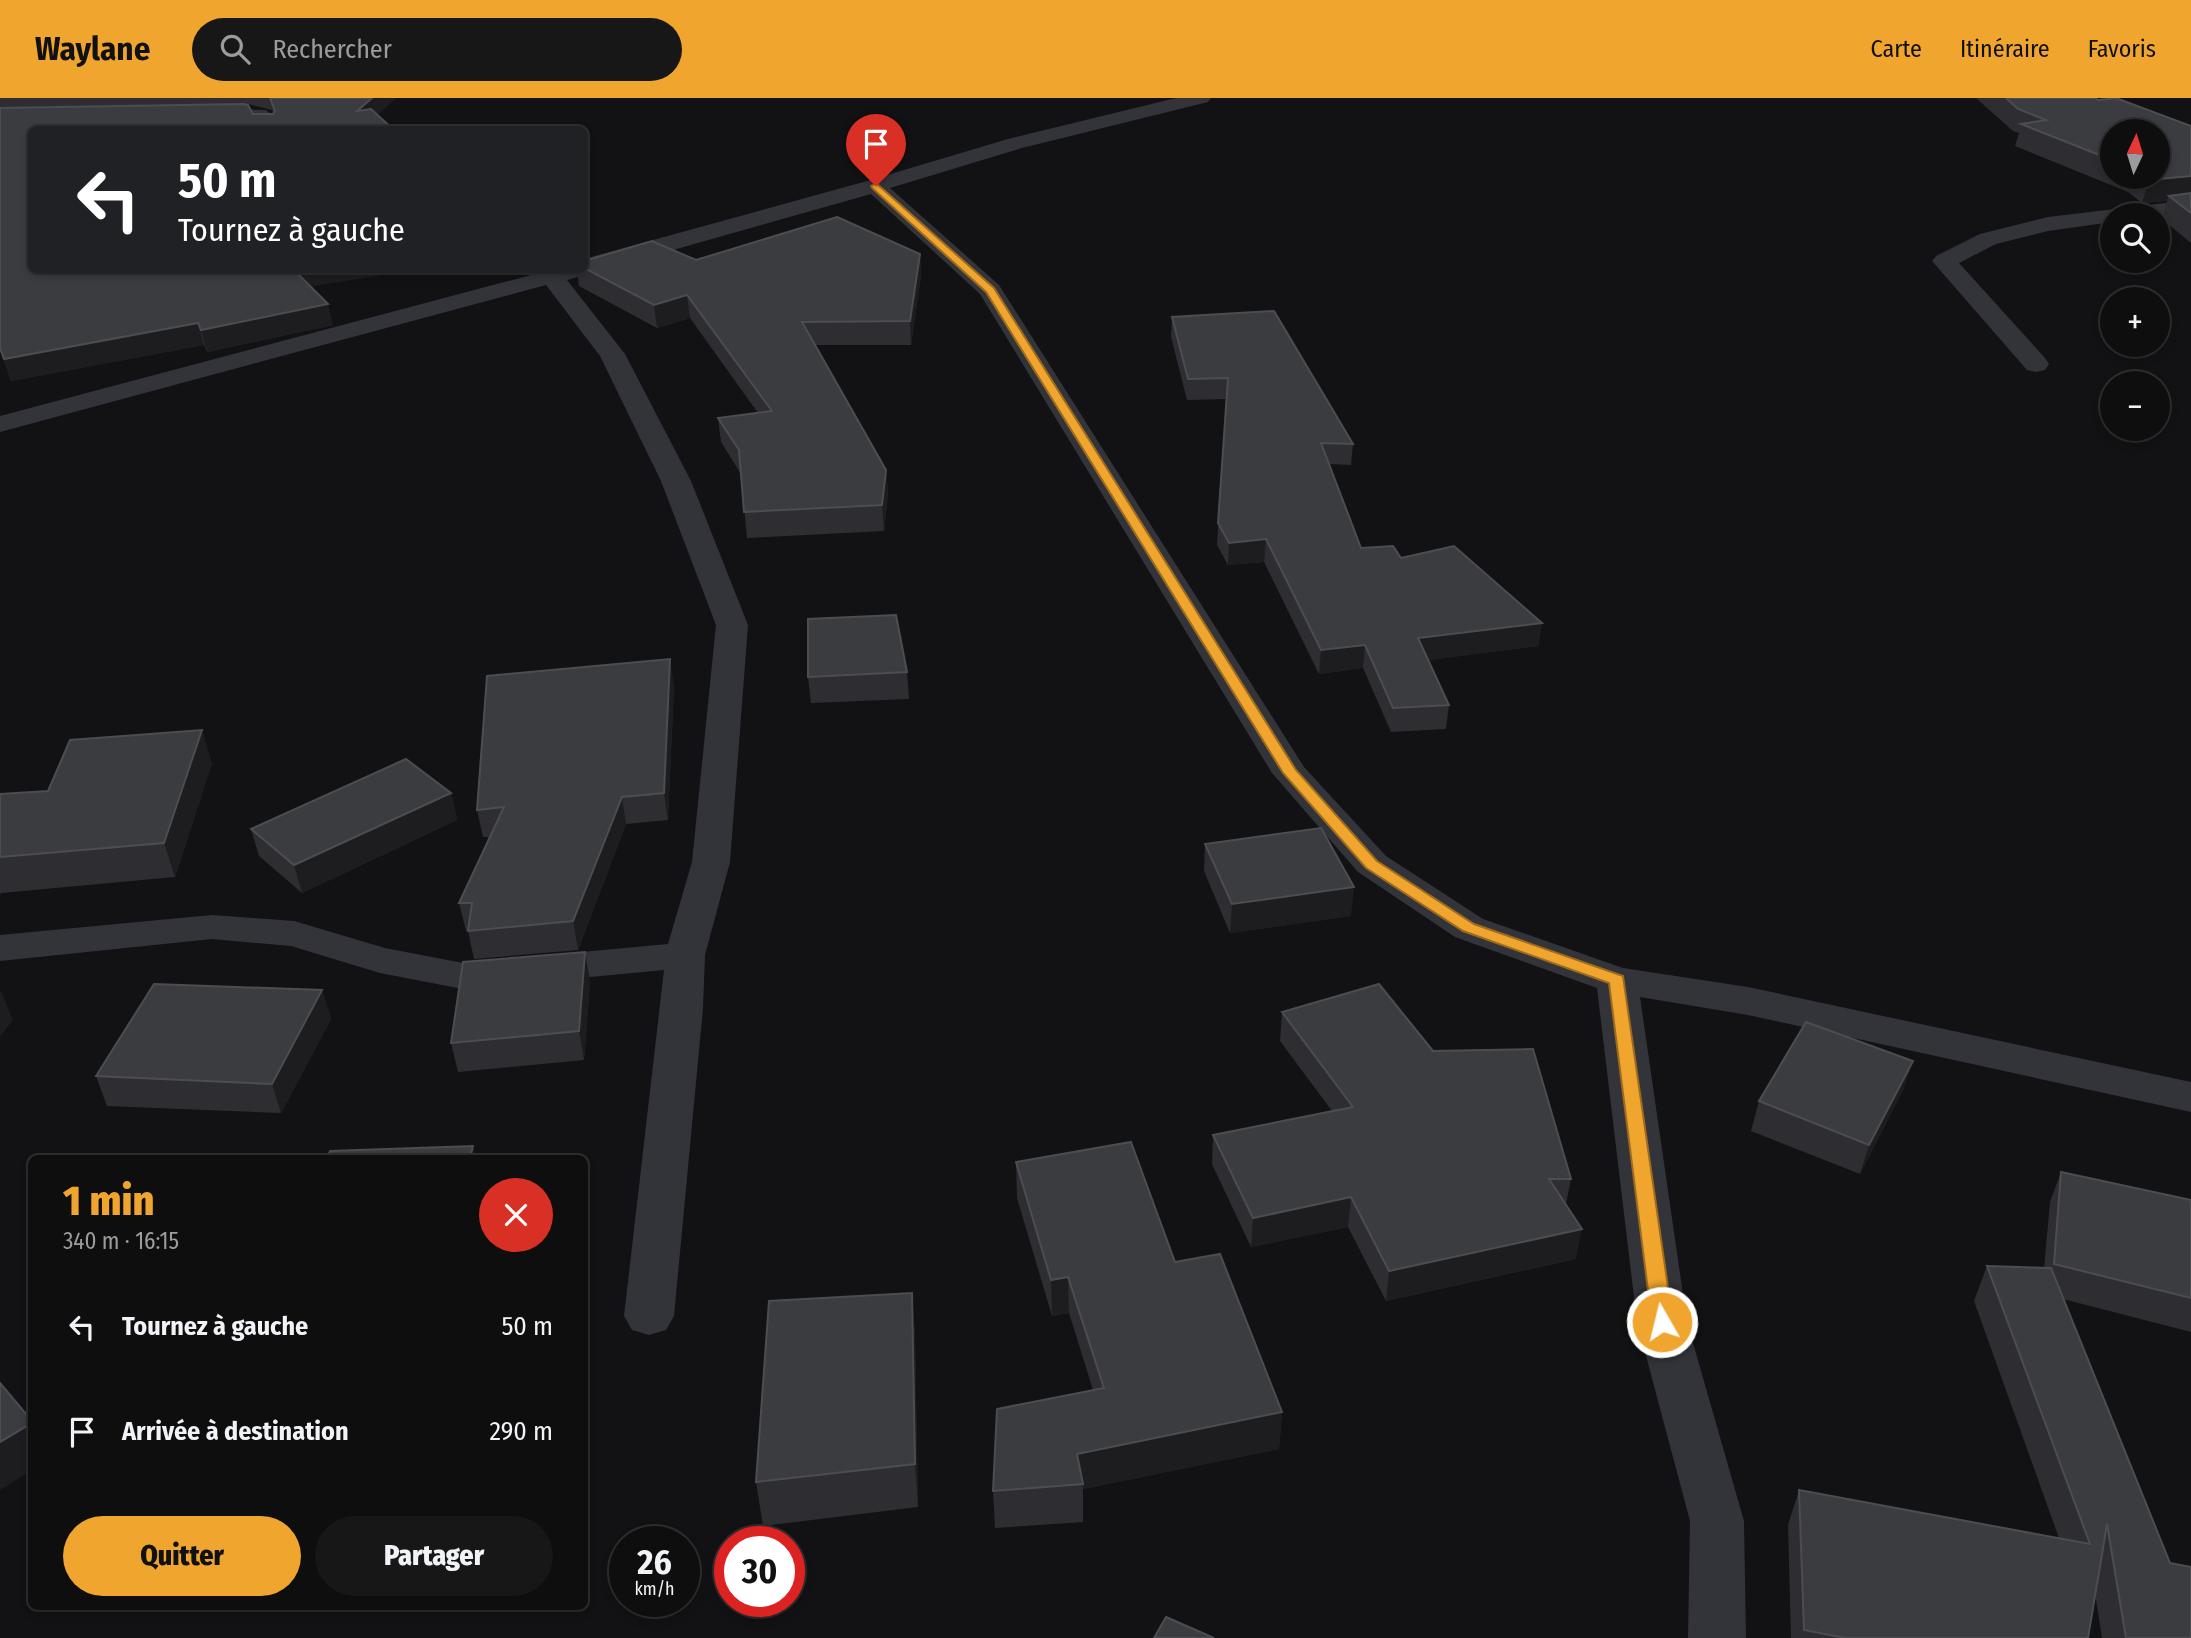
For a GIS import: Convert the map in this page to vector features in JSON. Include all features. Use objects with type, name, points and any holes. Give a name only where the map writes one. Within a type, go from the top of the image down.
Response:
[{"type":"street","points":[[588,266],[876,186],[1015,143],[1202,98]]},
{"type":"street","points":[[179,114],[260,114],[264,117],[266,126]]},
{"type":"street","points":[[876,186],[990,290],[1290,773],[1372,864],[1469,928],[1617,980],[1748,1001],[2191,1097]]},
{"type":"street","points":[[2170,209],[2191,207]]},
{"type":"street","points":[[2036,364],[1944,261],[1988,239],[2048,224],[2100,217]]},
{"type":"street","points":[[0,424],[564,273]]},
{"type":"street","points":[[572,273],[676,481],[733,625],[711,862],[685,955],[682,1008],[649,1317]]},
{"type":"street","points":[[0,948],[212,927],[294,934],[380,960],[463,976],[685,955]]},
{"type":"street","points":[[1617,980],[1662,1322],[1717,1521],[1717,1638]]},
{"type":"building","points":[[270,98],[372,98],[357,111],[371,109],[390,126],[28,126],[28,273],[297,273],[328,304],[201,330],[198,323],[4,359],[0,348],[0,108],[243,104],[248,105],[253,114],[273,114],[275,111]]},
{"type":"building","points":[[2006,98],[2116,98],[2191,126],[2191,176],[2170,178],[2170,119],[2100,119],[2100,155],[2021,124],[2046,120],[2018,109]]},
{"type":"building","points":[[2191,193],[2191,213],[2169,196]]},
{"type":"building","points":[[837,217],[920,254],[910,321],[802,322],[886,470],[882,505],[744,512],[739,450],[718,418],[772,411],[687,295],[654,305],[588,270],[588,260],[652,241],[696,260]]},
{"type":"building","points":[[1274,311],[1353,444],[1321,443],[1361,548],[1393,546],[1401,558],[1454,546],[1542,623],[1418,638],[1449,705],[1393,708],[1365,645],[1321,650],[1266,539],[1229,543],[1218,523],[1228,378],[1188,379],[1172,317]]},
{"type":"building","points":[[896,615],[907,672],[808,677],[808,619]]},
{"type":"building","points":[[670,659],[664,793],[622,797],[573,921],[468,931],[472,903],[459,903],[504,807],[477,810],[487,676]]},
{"type":"building","points":[[202,730],[164,843],[0,857],[0,794],[48,791],[70,740]]},
{"type":"building","points":[[406,759],[451,793],[294,865],[251,829]]},
{"type":"building","points":[[1321,828],[1354,887],[1232,904],[1205,844]]},
{"type":"building","points":[[585,952],[579,1031],[451,1043],[463,962]]},
{"type":"building","points":[[154,984],[322,990],[272,1084],[96,1076]]},
{"type":"building","points":[[1379,984],[1433,1051],[1533,1049],[1571,1179],[1549,1179],[1582,1229],[1389,1271],[1351,1197],[1253,1218],[1213,1135],[1353,1107],[1282,1012]]},
{"type":"building","points":[[1806,1022],[1913,1061],[1869,1145],[1759,1101]]},
{"type":"building","points":[[1131,1142],[1175,1262],[1220,1254],[1282,1412],[1077,1454],[1083,1484],[993,1491],[997,1409],[1104,1388],[1068,1277],[1051,1280],[1016,1162]]},
{"type":"building","points":[[473,1146],[471,1155],[328,1155],[330,1151]]},
{"type":"building","points":[[2061,1172],[2191,1200],[2191,1298],[2054,1264]]},
{"type":"building","points":[[1987,1266],[2051,1268],[2170,1563],[2191,1567],[2191,1638],[2126,1638],[2107,1524],[2088,1638],[1845,1638],[1804,1630],[1799,1490],[2090,1544]]},
{"type":"building","points":[[912,1293],[915,1464],[756,1482],[769,1301]]},
{"type":"building","points":[[0,1383],[28,1416],[28,1425],[0,1442]]},
{"type":"building","points":[[1166,1617],[1214,1638],[1154,1638]]},
{"type":"route","points":[[876,186],[990,290],[1290,773],[1372,864],[1469,928],[1617,980],[1662,1322]]}]
